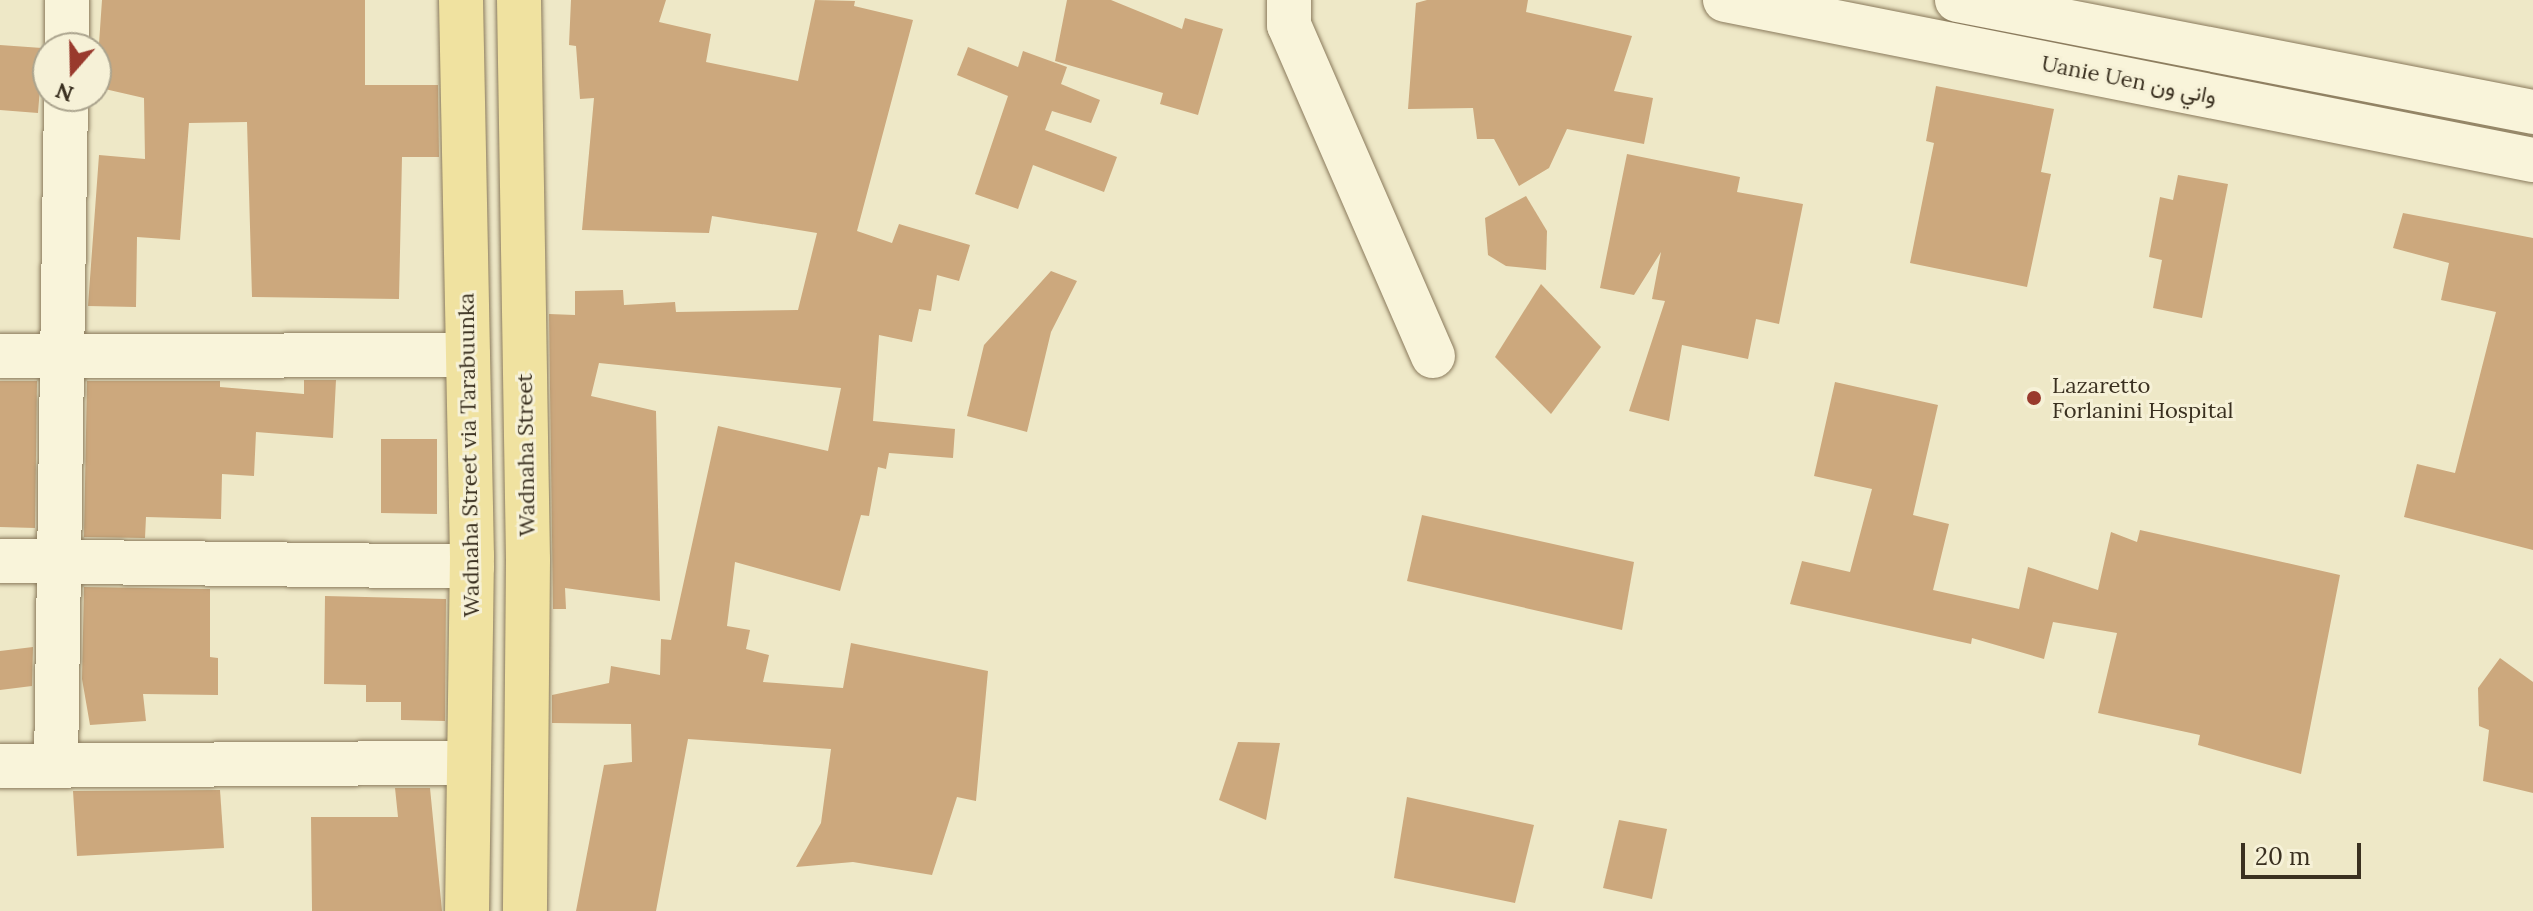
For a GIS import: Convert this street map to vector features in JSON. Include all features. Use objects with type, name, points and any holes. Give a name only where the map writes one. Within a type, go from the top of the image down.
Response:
[{"type":"main road","name":"Wadnaha Street via Tarabuunka","points":[[461,0],[472,567],[467,911]]},
{"type":"main road","name":"Wadnaha Street","points":[[519,0],[528,560],[525,911]]},
{"type":"street","points":[[67,0],[67,32]]},
{"type":"street","points":[[1289,0],[1289,25],[1433,356]]},
{"type":"street","name":"Uanie Uen واني ون","points":[[1727,0],[2533,160]]},
{"type":"street","name":"Uanie Uen واني ون","points":[[1957,0],[2533,112]]},
{"type":"street","points":[[2280,110],[2282,63]]},
{"type":"street","points":[[56,765],[66,112]]},
{"type":"street","points":[[0,356],[468,355]]},
{"type":"street","points":[[0,561],[472,567]]},
{"type":"street","points":[[0,766],[468,763]]},
{"type":"building","points":[[102,0],[365,0],[365,85],[438,85],[439,157],[402,157],[399,299],[252,297],[247,122],[189,123],[180,240],[137,237],[136,307],[88,306],[99,155],[145,159],[144,98],[112,91],[112,32],[100,32]]},
{"type":"building","points":[[571,0],[666,0],[659,22],[711,34],[706,62],[798,81],[815,0],[855,1],[854,6],[913,20],[857,231],[892,243],[899,224],[970,245],[959,281],[937,275],[931,311],[919,309],[912,342],[879,335],[873,421],[955,429],[953,458],[889,453],[886,469],[878,467],[869,516],[861,515],[840,591],[735,562],[727,626],[750,630],[746,649],[769,655],[763,682],[843,688],[851,643],[988,671],[976,801],[957,797],[932,875],[853,862],[796,867],[821,823],[831,749],[688,739],[656,911],[576,911],[604,765],[632,762],[631,724],[552,723],[552,695],[609,683],[611,666],[660,675],[661,639],[671,640],[718,426],[828,451],[841,388],[599,363],[591,396],[656,411],[660,601],[565,588],[566,609],[553,609],[549,314],[575,315],[575,291],[623,290],[624,305],[675,302],[676,312],[798,310],[817,233],[712,216],[709,233],[582,230],[594,98],[580,99],[576,46],[569,45]]},
{"type":"building","points":[[1067,0],[1111,0],[1182,29],[1185,18],[1223,29],[1198,115],[1160,104],[1163,93],[1055,61]]},
{"type":"building","points":[[1427,0],[1528,0],[1526,12],[1632,36],[1614,91],[1653,98],[1644,144],[1567,129],[1549,168],[1519,186],[1494,139],[1477,139],[1473,108],[1408,109],[1416,3]]},
{"type":"building","points":[[0,45],[32,47],[32,112],[38,113],[0,110]]},
{"type":"building","points":[[968,47],[1018,67],[1023,51],[1067,67],[1061,84],[1100,100],[1091,123],[1052,111],[1045,130],[1117,157],[1104,192],[1033,165],[1018,209],[975,194],[1008,96],[957,75]]},
{"type":"building","points":[[1936,86],[2054,109],[2041,172],[2051,174],[2027,287],[1910,263],[1934,143],[1926,141]]},
{"type":"building","points":[[1627,154],[1740,177],[1737,192],[1803,204],[1779,324],[1756,319],[1748,359],[1682,345],[1669,421],[1629,411],[1665,301],[1652,299],[1661,252],[1634,295],[1600,288]]},
{"type":"building","points":[[2178,175],[2228,184],[2202,318],[2153,308],[2162,260],[2149,257],[2160,197],[2173,200]]},
{"type":"building","points":[[1526,196],[1547,231],[1546,270],[1506,266],[1488,255],[1485,218]]},
{"type":"building","points":[[2403,213],[2533,238],[2533,550],[2404,517],[2417,464],[2455,473],[2496,312],[2441,300],[2449,263],[2393,248]]},
{"type":"building","points":[[1051,271],[1077,281],[1051,332],[1027,432],[967,416],[984,345]]},
{"type":"building","points":[[1541,284],[1601,347],[1551,414],[1495,357]]},
{"type":"building","points":[[304,380],[336,380],[333,438],[256,432],[254,476],[222,474],[221,519],[146,517],[145,538],[84,537],[87,381],[220,381],[220,387],[304,394]]},
{"type":"building","points":[[0,381],[37,381],[35,528],[0,527]]},
{"type":"building","points":[[1835,382],[1938,405],[1913,515],[1949,524],[1933,590],[2019,609],[2028,567],[2098,590],[2111,532],[2137,542],[2140,530],[2340,575],[2301,774],[2198,745],[2200,735],[2098,713],[2117,633],[2053,622],[2044,659],[1972,638],[1971,644],[1790,604],[1802,561],[1850,572],[1872,489],[1814,476]]},
{"type":"building","points":[[381,439],[437,439],[437,514],[381,513]]},
{"type":"building","points":[[1422,515],[1634,562],[1622,630],[1407,581]]},
{"type":"building","points":[[84,587],[210,589],[210,657],[218,658],[218,695],[143,694],[146,721],[90,725],[82,679]]},
{"type":"building","points":[[325,596],[446,599],[445,721],[401,720],[401,702],[366,702],[366,685],[324,684]]},
{"type":"building","points":[[33,647],[32,686],[0,690],[0,651]]},
{"type":"building","points":[[2500,658],[2533,682],[2533,793],[2483,781],[2489,730],[2479,726],[2478,688]]},
{"type":"building","points":[[1238,742],[1280,743],[1266,820],[1219,800]]},
{"type":"building","points":[[395,788],[430,788],[442,911],[312,911],[311,817],[398,817]]},
{"type":"building","points":[[220,790],[224,848],[77,856],[73,791]]},
{"type":"building","points":[[1407,797],[1534,825],[1515,903],[1394,878]]},
{"type":"building","points":[[1619,820],[1667,829],[1652,899],[1603,888]]},
{"type":"place","name":"Lazaretto Forlanini Hospital","points":[[2034,398]]}]
